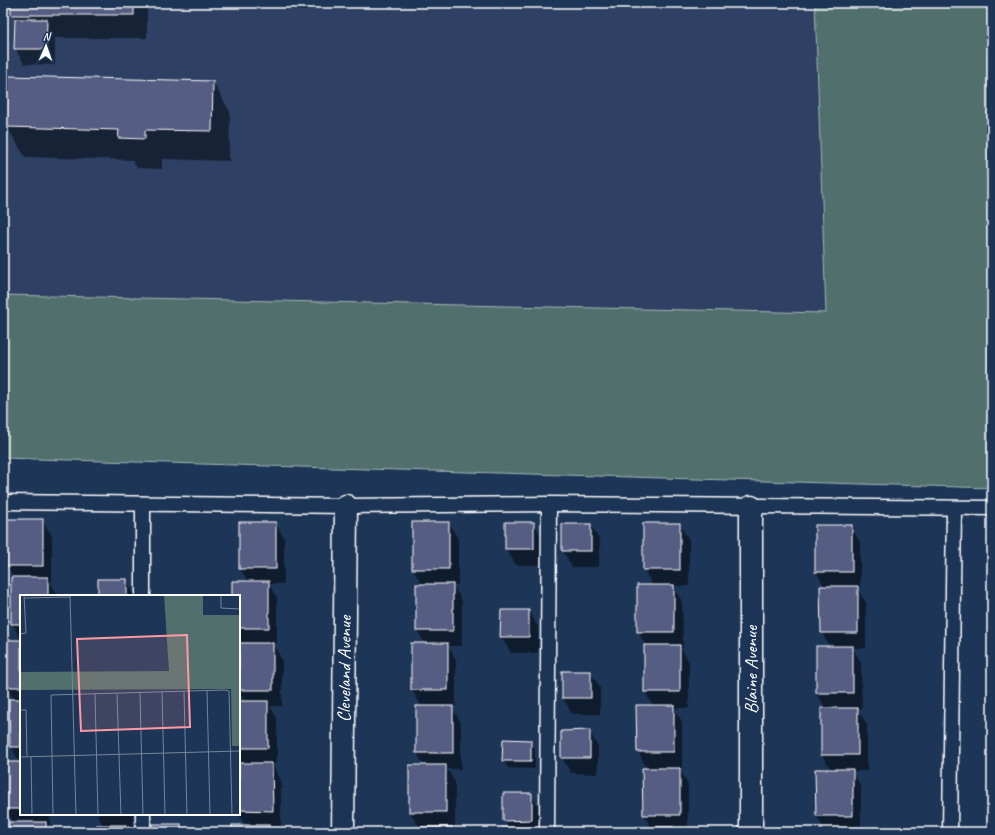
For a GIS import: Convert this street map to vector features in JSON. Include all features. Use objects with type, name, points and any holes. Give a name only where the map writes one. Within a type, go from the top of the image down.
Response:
[{"type":"street","name":"Cleveland Avenue","points":[[343,832],[346,506]]},
{"type":"street","name":"Blaine Avenue","points":[[751,507],[751,832]]},
{"type":"lane","points":[[3,502],[346,506],[549,504],[992,508]]},
{"type":"lane","points":[[143,595],[144,504]]},
{"type":"lane","points":[[547,832],[549,504]]},
{"type":"lane","points":[[950,832],[954,508]]},
{"type":"lane","points":[[142,832],[143,815]]},
{"type":"shaded area","points":[[3,3],[815,3],[826,314],[3,295]]},
{"type":"green space","points":[[815,3],[992,3],[992,488],[3,458],[3,295],[826,313]]},
{"type":"building","points":[[11,3],[134,3],[134,15],[11,15]]},
{"type":"building","points":[[15,19],[47,19],[46,49],[14,49]]},
{"type":"building","points":[[8,76],[213,81],[212,131],[145,130],[145,139],[118,138],[119,130],[6,127]]},
{"type":"building","points":[[6,519],[43,519],[43,566],[6,566]]},
{"type":"building","points":[[239,522],[276,522],[276,569],[239,569]]},
{"type":"building","points":[[412,522],[449,522],[449,569],[412,569]]},
{"type":"building","points":[[505,522],[534,522],[534,549],[505,549]]},
{"type":"building","points":[[643,523],[680,523],[680,570],[643,570]]},
{"type":"building","points":[[562,524],[591,524],[591,551],[562,551]]},
{"type":"building","points":[[815,525],[852,525],[852,572],[815,572]]},
{"type":"building","points":[[11,577],[48,577],[48,595],[20,595],[20,624],[11,624]]},
{"type":"building","points":[[98,579],[127,579],[127,595],[98,595]]},
{"type":"building","points":[[232,581],[269,581],[269,628],[240,628],[240,595],[232,595]]},
{"type":"building","points":[[416,584],[453,584],[453,631],[416,631]]},
{"type":"building","points":[[637,585],[674,585],[674,632],[637,632]]},
{"type":"building","points":[[820,586],[858,586],[858,633],[821,633]]},
{"type":"building","points":[[501,610],[529,610],[529,637],[500,637]]},
{"type":"building","points":[[6,640],[20,640],[20,687],[6,687]]},
{"type":"building","points":[[240,643],[273,643],[273,690],[240,690]]},
{"type":"building","points":[[411,643],[448,643],[448,690],[411,690]]},
{"type":"building","points":[[644,645],[680,645],[680,692],[644,692]]},
{"type":"building","points":[[816,646],[853,646],[853,693],[816,693]]},
{"type":"building","points":[[562,671],[591,671],[591,698],[562,698]]},
{"type":"building","points":[[9,699],[20,699],[20,747],[10,747]]},
{"type":"building","points":[[240,701],[268,701],[268,748],[240,748]]},
{"type":"building","points":[[636,705],[674,705],[674,752],[637,752]]},
{"type":"building","points":[[416,706],[453,706],[453,753],[416,753]]},
{"type":"building","points":[[821,708],[858,708],[858,755],[821,755]]},
{"type":"building","points":[[590,730],[590,758],[561,758],[561,731]]},
{"type":"building","points":[[503,739],[531,740],[531,761],[502,761]]},
{"type":"building","points":[[4,762],[20,762],[20,809],[4,809]]},
{"type":"building","points":[[240,763],[272,763],[273,811],[240,810]]},
{"type":"building","points":[[409,765],[446,765],[446,812],[409,812]]},
{"type":"building","points":[[642,768],[680,768],[680,815],[643,815]]},
{"type":"building","points":[[815,769],[853,769],[853,816],[816,816]]},
{"type":"building","points":[[503,793],[532,793],[532,820],[503,821]]},
{"type":"building","points":[[9,822],[46,822],[46,832],[9,832]]},
{"type":"building","points":[[152,824],[181,824],[181,832],[152,832]]},
{"type":"building","points":[[97,825],[126,825],[126,832],[97,832]]},
{"type":"building","points":[[232,825],[269,825],[269,832],[232,832]]},
{"type":"building","points":[[415,827],[452,827],[452,832],[415,832]]},
{"type":"building","points":[[636,827],[673,827],[673,832],[636,832]]},
{"type":"building","points":[[502,828],[531,828],[531,832],[502,832]]},
{"type":"building","points":[[820,830],[857,830],[857,832],[820,832]]}]
